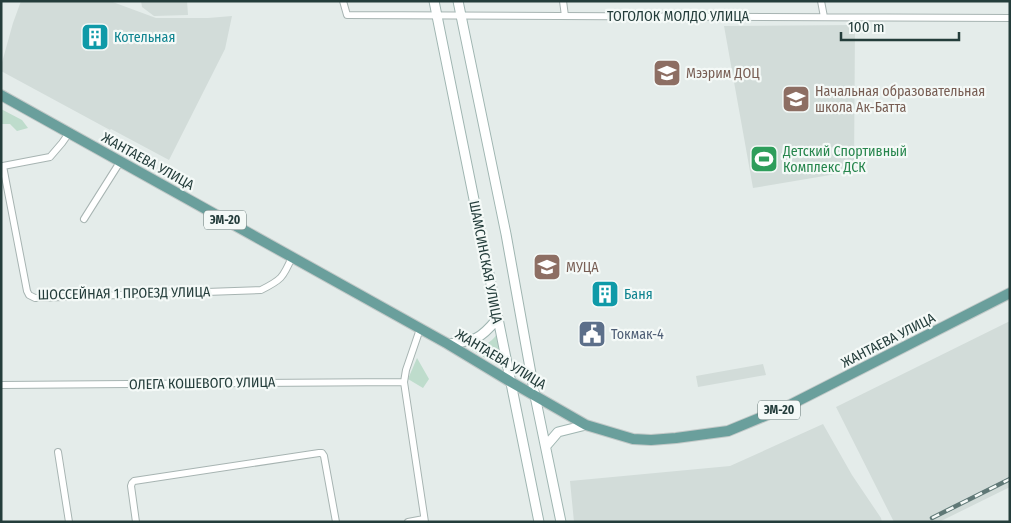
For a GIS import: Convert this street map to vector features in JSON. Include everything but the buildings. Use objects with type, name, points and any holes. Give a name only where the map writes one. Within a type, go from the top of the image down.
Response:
[{"type":"main road","name":"ШАМСИНСКАЯ УЛИЦА","points":[[434,1],[539,522]]},
{"type":"main road","name":"ШАМСИНСКАЯ УЛИЦА","points":[[458,1],[506,234],[535,396],[561,522]]},
{"type":"main road","name":"ЖАНТАЕВА УЛИЦА","points":[[1,95],[420,328],[586,424],[633,439],[676,438],[728,431],[784,408],[1010,293]]},
{"type":"main road","points":[[448,344],[477,339],[497,319]]},
{"type":"main road","points":[[546,446],[558,432],[586,424]]},
{"type":"street","name":"ТОГОЛОК МОЛДО УЛИЦА","points":[[343,1],[347,15],[1010,18]]},
{"type":"street","points":[[563,1],[565,16]]},
{"type":"street","points":[[821,1],[824,17]]},
{"type":"street","name":"ШОССЕЙНАЯ 1 ПРОЕЗД УЛИЦА","points":[[69,133],[50,156],[3,166],[27,291],[34,298],[261,290],[275,283],[284,274],[292,257]]},
{"type":"street","points":[[84,219],[120,162]]},
{"type":"street","points":[[408,522],[424,520],[404,382],[420,328]]},
{"type":"street","name":"ОЛЕГА КОШЕВОГО УЛИЦА","points":[[1,385],[404,382]]},
{"type":"street","points":[[58,452],[69,522]]},
{"type":"street","points":[[136,522],[132,486],[134,481],[319,453],[322,453],[324,456],[336,522]]},
{"type":"shaded area","name":"Котельная","points":[[21,1],[110,1],[156,18],[232,16],[225,49],[169,160],[1,71],[13,23]]},
{"type":"shaded area","points":[[141,1],[187,1],[188,15],[154,16],[142,7]]},
{"type":"shaded area","name":"Начальная образовательная школа Ак-Батта","points":[[855,25],[854,171],[753,188],[724,26]]},
{"type":"shaded area","points":[[1010,321],[1010,487],[939,522],[894,522],[836,407]]},
{"type":"shaded area","points":[[763,364],[766,375],[698,387],[696,376]]},
{"type":"shaded area","points":[[823,424],[882,522],[574,522],[570,481],[730,466]]},
{"type":"green space","points":[[1,109],[22,120],[28,128],[17,131],[10,124],[1,124]]},
{"type":"green space","points":[[497,334],[504,369],[472,350],[486,344]]},
{"type":"green space","points":[[417,358],[429,379],[423,388],[408,379]]},
{"type":"railway","points":[[932,518],[1010,479]]},
{"type":"place","name":"Котельная","points":[[95,37]]},
{"type":"place","name":"Мээрим ДОЦ","points":[[667,73]]},
{"type":"place","name":"Начальная образовательная школа Ак-Батта","points":[[796,99]]},
{"type":"place","name":"Детский Спортивный Комплекс ДСК","points":[[764,159]]},
{"type":"place","name":"МУЦА","points":[[547,267]]},
{"type":"place","name":"Баня","points":[[605,294]]},
{"type":"place","name":"Токмак-4","points":[[592,334]]}]
